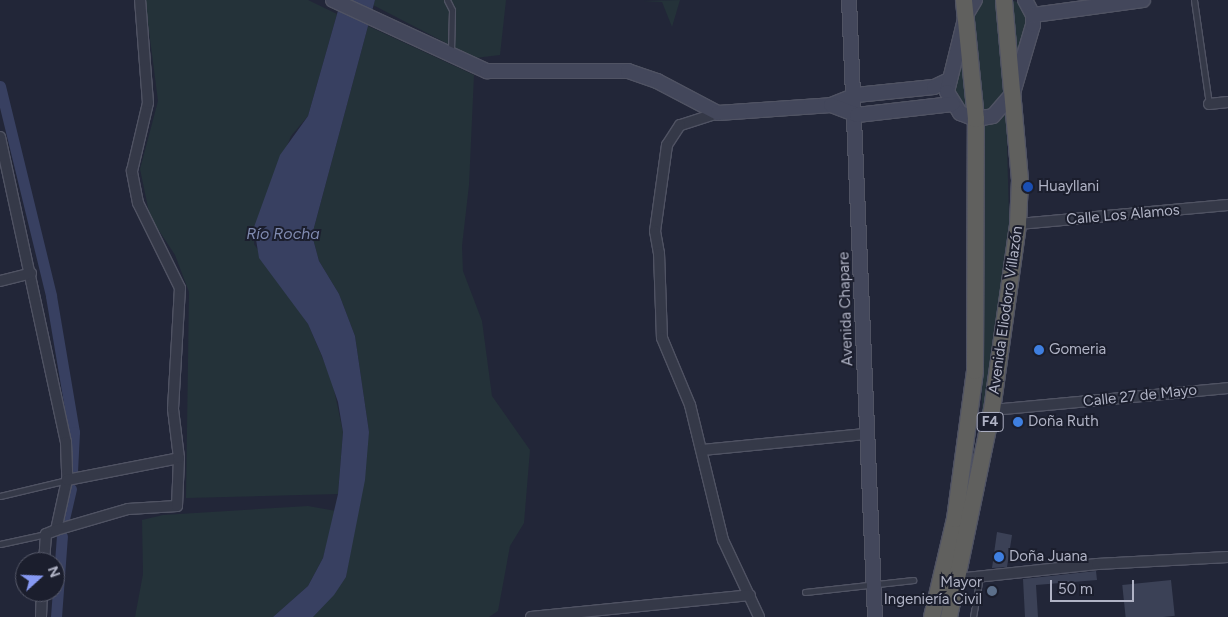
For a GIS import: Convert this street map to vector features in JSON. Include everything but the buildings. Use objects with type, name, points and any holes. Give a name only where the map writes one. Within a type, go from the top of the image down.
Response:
[{"type":"highway","name":"Avenida Eliodoro Villazón","points":[[949,617],[992,410],[1018,224],[1020,180],[1004,0]]},
{"type":"highway","name":"Avenida Eliodoro Villazón","points":[[932,617],[956,519],[972,412],[976,119],[965,7]]},
{"type":"main road","points":[[333,0],[384,23],[450,57],[487,71],[628,71],[657,81],[718,113],[831,105],[856,95],[934,87],[947,81]]},
{"type":"main road","name":"Avenida Chapare","points":[[849,0],[856,95],[865,434],[875,617]]},
{"type":"main road","points":[[975,0],[965,7],[947,81],[952,104],[967,118],[976,119],[999,112],[1013,93],[1033,15],[1025,0]]},
{"type":"main road","points":[[1033,15],[1143,0]]},
{"type":"main road","points":[[831,105],[856,115],[952,104]]},
{"type":"street","points":[[51,532],[128,509],[177,506],[179,458],[173,409],[180,288],[138,202],[132,171],[148,103],[140,0]]},
{"type":"street","points":[[1209,104],[1228,102]]},
{"type":"street","points":[[718,113],[680,126],[667,145],[655,231],[659,253],[662,338],[690,405],[723,540],[759,617]]},
{"type":"street","points":[[0,138],[31,273],[66,442],[67,480],[46,552]]},
{"type":"street","name":"Calle Los Alamos","points":[[1018,224],[1228,205]]},
{"type":"street","points":[[0,281],[31,273]]},
{"type":"street","name":"Calle 27 de Mayo","points":[[992,410],[1228,388]]},
{"type":"street","points":[[702,450],[865,434]]},
{"type":"street","points":[[67,480],[179,458]]},
{"type":"street","points":[[957,578],[1228,557]]},
{"type":"street","points":[[532,617],[575,615],[750,596]]},
{"type":"street","points":[[41,617],[42,602]]},
{"type":"lane","points":[[447,0],[452,10],[450,57]]},
{"type":"lane","points":[[1194,0],[1209,104]]},
{"type":"lane","points":[[0,496],[67,480]]},
{"type":"lane","points":[[0,544],[51,532]]},
{"type":"lane","points":[[973,617],[980,576]]},
{"type":"lane","points":[[805,592],[914,580]]},
{"type":"shaded area","points":[[145,0],[308,0],[337,14],[308,116],[291,136],[254,228],[254,244],[308,324],[332,380],[343,432],[338,494],[186,498],[189,292],[175,255],[150,217],[140,169],[158,101]]},
{"type":"shaded area","points":[[375,0],[506,0],[500,55],[475,58],[373,5]]},
{"type":"shaded area","points":[[680,0],[672,27],[662,2],[643,1]]},
{"type":"shaded area","points":[[983,0],[998,0],[1007,89],[995,108],[981,114],[972,19]]},
{"type":"shaded area","points":[[1011,0],[1020,3],[1028,18],[1016,58]]},
{"type":"shaded area","points":[[368,26],[474,75],[469,185],[462,246],[463,271],[482,321],[492,396],[530,450],[524,523],[510,546],[498,611],[489,617],[313,617],[346,577],[369,432],[355,336],[339,294],[319,261],[312,235]]},
{"type":"shaded area","points":[[964,45],[969,111],[954,93]]},
{"type":"shaded area","points":[[1006,110],[1010,252],[982,418],[981,124]]},
{"type":"shaded area","points":[[308,506],[336,511],[323,558],[308,586],[273,617],[135,617],[143,574],[142,520],[163,515]]},
{"type":"water","name":"Río Rocha","points":[[341,0],[375,0],[312,235],[319,261],[339,294],[355,336],[369,432],[365,480],[346,577],[334,595],[313,617],[273,617],[308,586],[323,558],[338,494],[343,432],[338,402],[322,356],[308,324],[259,258],[254,227],[280,155],[308,116]]},
{"type":"waterway","points":[[0,86],[51,296],[74,432],[72,472]]},
{"type":"waterway","points":[[64,519],[71,489]]},
{"type":"waterway","points":[[56,617],[62,536]]},
{"type":"place","name":"Huayllani","points":[[1028,187]]},
{"type":"place","name":"Gomeria","points":[[1039,350]]},
{"type":"place","name":"Doña Ruth","points":[[1018,422]]},
{"type":"place","name":"Doña Juana","points":[[999,557]]},
{"type":"place","name":"Mayor Ingeniería Civil","points":[[992,591]]}]
